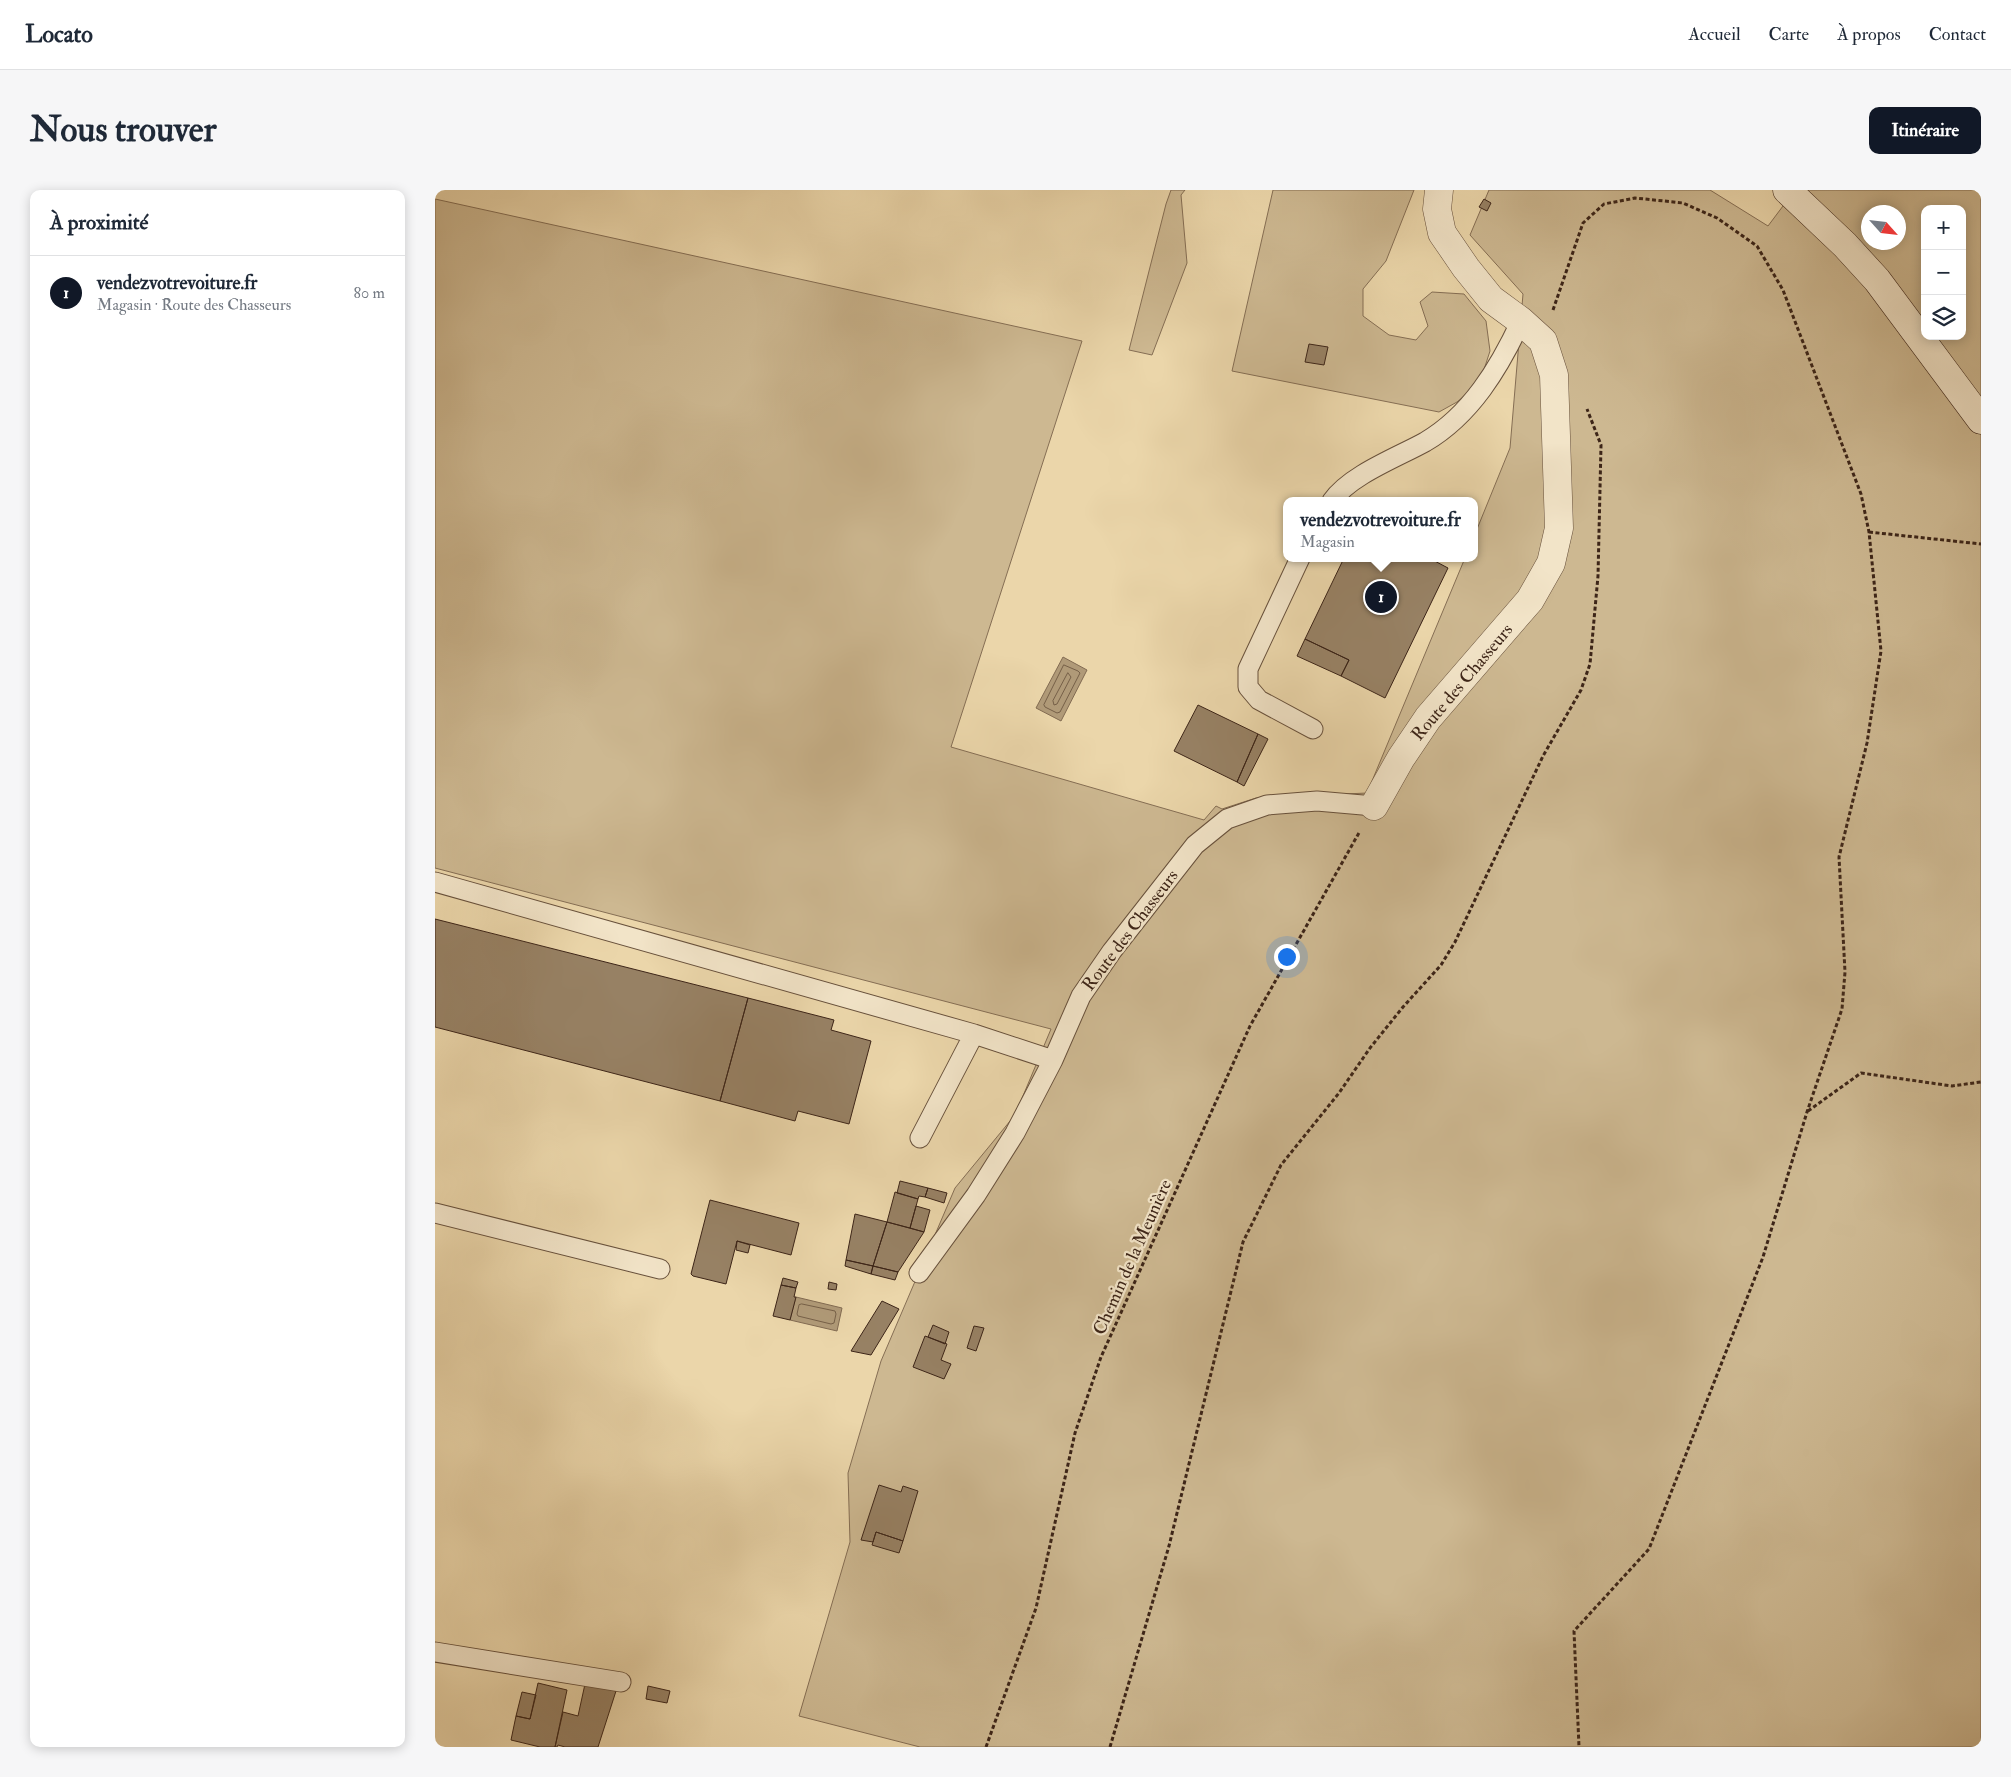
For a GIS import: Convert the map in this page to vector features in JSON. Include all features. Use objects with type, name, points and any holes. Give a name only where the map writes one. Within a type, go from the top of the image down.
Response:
[{"type":"street","name":"Route des Chasseurs","points":[[1374,806],[1401,758],[1428,718],[1530,600],[1551,563],[1559,528],[1555,375],[1543,341],[1521,321],[1491,299],[1466,268],[1442,232],[1437,209],[1439,190]]},
{"type":"street","points":[[1442,232],[1451,198],[1456,190]]},
{"type":"street","points":[[1787,190],[1845,245],[1877,280],[1981,420]]},
{"type":"lane","points":[[1335,497],[1365,474],[1427,440],[1466,410],[1497,366],[1521,321]]},
{"type":"lane","points":[[1298,562],[1248,669],[1247,687],[1259,700],[1313,729]]},
{"type":"lane","name":"Route des Chasseurs","points":[[919,1273],[975,1195],[1015,1133],[1053,1060],[1081,996],[1112,951],[1195,845],[1227,819],[1267,805],[1317,801],[1374,806]]},
{"type":"lane","points":[[435,882],[974,1034],[1053,1060]]},
{"type":"lane","points":[[920,1138],[974,1034]]},
{"type":"lane","points":[[435,1213],[660,1269]]},
{"type":"lane","points":[[435,1652],[621,1682]]},
{"type":"path","points":[[1543,341],[1583,224],[1604,204],[1635,198],[1683,203],[1717,218],[1757,246],[1783,290],[1861,494],[1869,532],[1881,651],[1867,743],[1839,856],[1845,972],[1842,1009],[1807,1112],[1763,1257],[1649,1549],[1574,1632],[1579,1747]]},
{"type":"path","points":[[1110,1747],[1169,1546],[1243,1242],[1281,1165],[1339,1093],[1370,1048],[1403,1007],[1441,965],[1455,942],[1543,756],[1581,690],[1590,664],[1598,576],[1601,445],[1584,401],[1555,375]]},
{"type":"path","points":[[1869,532],[1981,544]]},
{"type":"path","name":"Chemin de la Meunière","points":[[986,1747],[1035,1608],[1075,1433],[1101,1358],[1250,1026],[1374,806]]},
{"type":"path","points":[[1807,1112],[1861,1072],[1952,1086],[1981,1082]]},
{"type":"shaded area","points":[[1171,190],[1185,190],[1181,195],[1187,263],[1152,355],[1129,350]]},
{"type":"shaded area","points":[[1273,190],[1414,190],[1386,261],[1363,289],[1363,316],[1389,335],[1416,340],[1428,326],[1420,302],[1432,292],[1464,294],[1486,321],[1490,351],[1480,382],[1457,402],[1439,412],[1232,371]]},
{"type":"shaded area","points":[[1489,190],[1710,190],[1768,226],[1795,190],[1981,190],[1981,1747],[920,1747],[799,1716],[850,1542],[848,1473],[881,1361],[955,1188],[1015,1115],[1051,1029],[435,868],[435,199],[1082,341],[951,747],[1204,820],[1216,806],[1222,809],[1256,798],[1367,793],[1463,562],[1478,562],[1478,527],[1510,448],[1523,294],[1470,235]]},
{"type":"water","points":[[1063,657],[1087,670],[1061,721],[1036,708]]},
{"type":"water","points":[[796,1297],[842,1308],[837,1331],[790,1320]]},
{"type":"building","points":[[1484,199],[1491,203],[1487,211],[1479,207]]},
{"type":"building","points":[[1309,344],[1328,347],[1324,365],[1305,362]]},
{"type":"building","points":[[1342,562],[1437,562],[1448,568],[1385,698],[1341,676],[1349,660],[1305,639]]},
{"type":"building","points":[[1305,639],[1349,660],[1341,676],[1297,656]]},
{"type":"building","points":[[1198,705],[1258,734],[1237,782],[1174,751]]},
{"type":"building","points":[[1258,734],[1268,739],[1244,786],[1237,782]]},
{"type":"building","points":[[435,919],[748,998],[720,1101],[435,1027]]},
{"type":"building","points":[[748,998],[834,1020],[831,1030],[871,1041],[849,1124],[798,1111],[795,1121],[720,1101]]},
{"type":"building","points":[[900,1181],[928,1188],[925,1197],[919,1196],[918,1199],[897,1193]]},
{"type":"building","points":[[928,1188],[947,1193],[944,1203],[925,1197]]},
{"type":"building","points":[[895,1192],[918,1199],[910,1228],[887,1222]]},
{"type":"building","points":[[710,1200],[799,1223],[791,1255],[737,1241],[726,1284],[693,1276],[691,1274]]},
{"type":"building","points":[[916,1206],[930,1210],[924,1232],[910,1228]]},
{"type":"building","points":[[855,1214],[887,1222],[873,1266],[846,1260]]},
{"type":"building","points":[[887,1222],[924,1232],[898,1272],[873,1266]]},
{"type":"building","points":[[737,1241],[750,1245],[748,1253],[736,1250]]},
{"type":"building","points":[[846,1260],[873,1266],[871,1274],[845,1266]]},
{"type":"building","points":[[873,1266],[898,1272],[895,1280],[871,1274]]},
{"type":"building","points":[[783,1278],[798,1282],[796,1288],[781,1285]]},
{"type":"building","points":[[829,1282],[837,1284],[836,1290],[828,1289]]},
{"type":"building","points":[[781,1285],[796,1288],[794,1297],[796,1297],[790,1320],[773,1316]]},
{"type":"building","points":[[882,1301],[899,1309],[871,1355],[851,1351]]},
{"type":"building","points":[[933,1325],[949,1332],[945,1344],[928,1337]]},
{"type":"building","points":[[974,1326],[984,1328],[976,1351],[967,1348]]},
{"type":"building","points":[[925,1336],[947,1344],[941,1360],[951,1364],[944,1379],[913,1367]]},
{"type":"building","points":[[879,1485],[901,1492],[903,1486],[918,1491],[903,1541],[876,1532],[873,1542],[861,1540]]},
{"type":"building","points":[[876,1532],[903,1541],[899,1553],[872,1545]]},
{"type":"building","points":[[538,1683],[567,1690],[555,1747],[540,1747],[511,1740],[516,1716],[530,1719]]},
{"type":"building","points":[[585,1684],[616,1691],[598,1747],[565,1747],[558,1745],[555,1747],[563,1712],[578,1716]]},
{"type":"building","points":[[648,1686],[670,1691],[667,1703],[646,1699]]},
{"type":"building","points":[[522,1692],[536,1695],[530,1719],[516,1716]]},
{"type":"place","name":"vendezvotrevoiture.fr","points":[[1381,597]]}]
